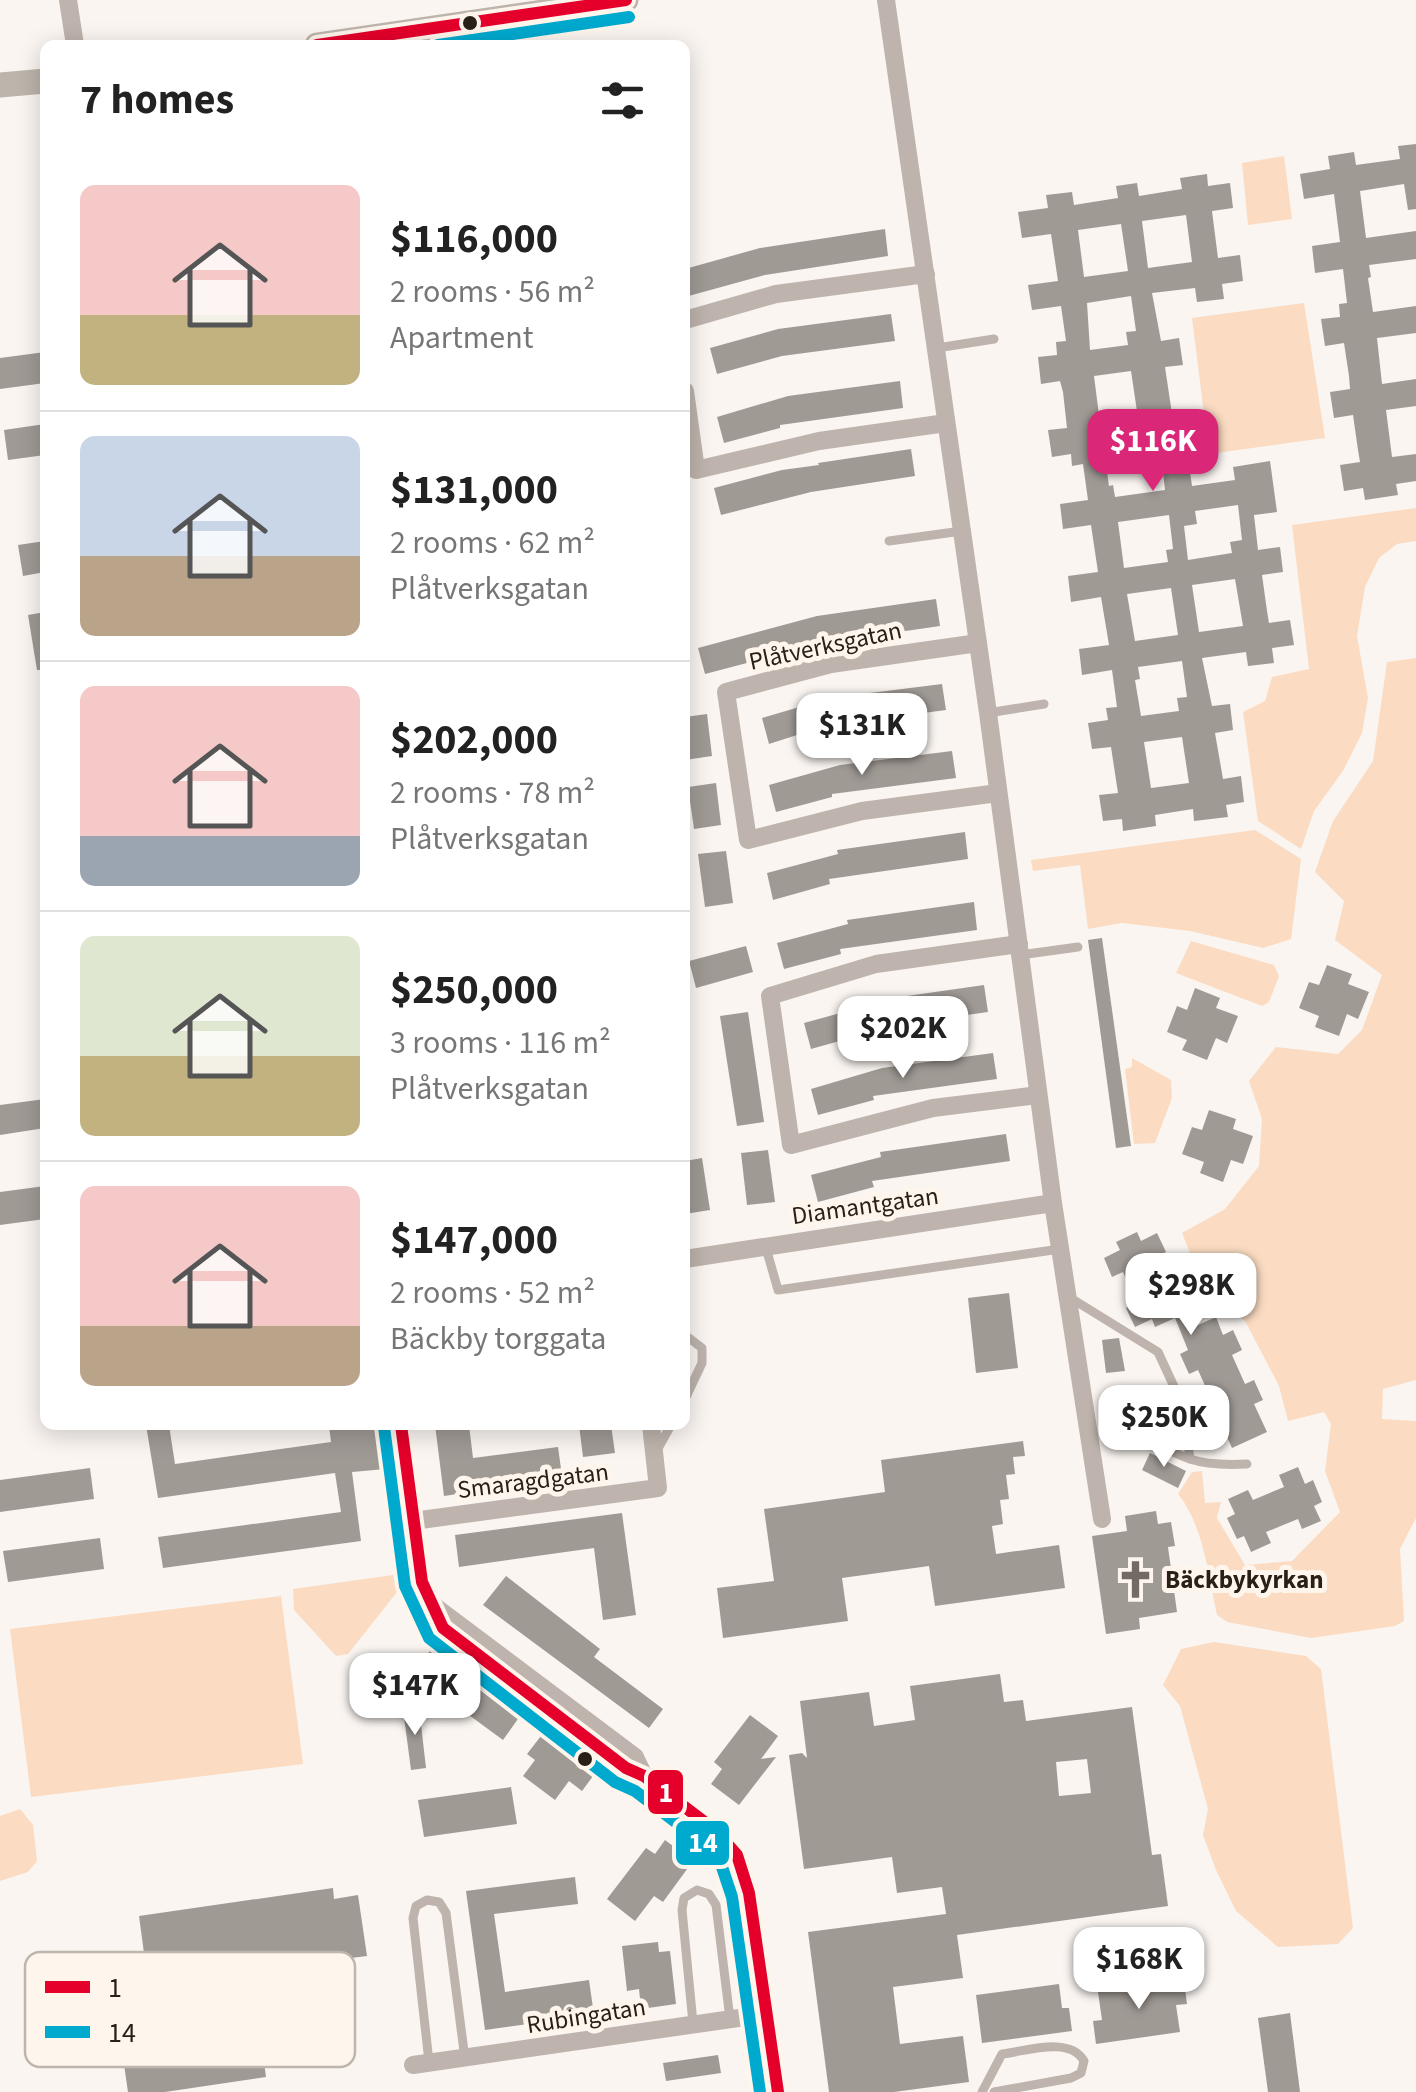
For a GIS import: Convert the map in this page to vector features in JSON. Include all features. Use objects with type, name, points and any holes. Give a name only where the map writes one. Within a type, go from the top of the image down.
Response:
[{"type":"street","points":[[68,0],[74,40]]},
{"type":"street","points":[[351,40],[626,0]]},
{"type":"street","points":[[886,0],[1053,1203],[1102,1519]]},
{"type":"street","points":[[0,85],[40,81]]},
{"type":"street","points":[[690,319],[776,294],[926,274]]},
{"type":"street","points":[[690,427],[696,470],[807,443],[946,423]]},
{"type":"street","name":"Plåtverksgatan","points":[[978,642],[830,664],[726,692],[748,840],[862,812],[998,794]]},
{"type":"street","points":[[1020,950],[876,964],[770,996],[791,1144],[932,1108],[1038,1096]]},
{"type":"street","name":"Diamantgatan","points":[[690,1259],[1053,1203]]},
{"type":"street","points":[[401,1430],[422,1582],[443,1628],[626,1768],[644,1776],[716,1830],[737,1856],[749,1893],[778,2092]]},
{"type":"street","points":[[652,1430],[654,1454]]},
{"type":"street","name":"Smaragdgatan","points":[[413,1520],[658,1488],[654,1454]]},
{"type":"street","name":"Rubingatan","points":[[422,2064],[766,2014]]},
{"type":"lane","points":[[936,348],[994,340]]},
{"type":"lane","points":[[889,541],[962,531]]},
{"type":"lane","points":[[988,713],[1044,704]]},
{"type":"lane","points":[[1020,950],[1078,947]]},
{"type":"lane","points":[[766,1246],[778,1290],[1060,1249]]},
{"type":"lane","points":[[1068,1296],[1158,1352],[1183,1406],[1190,1459]]},
{"type":"lane","points":[[690,1339],[702,1348],[702,1363],[690,1388]]},
{"type":"lane","points":[[654,1454],[668,1430]]},
{"type":"lane","points":[[1107,1431],[1130,1430],[1190,1459],[1246,1464]]},
{"type":"lane","points":[[693,2024],[682,1910],[684,1898],[696,1890],[709,1894],[716,1905],[730,2019]]},
{"type":"lane","points":[[422,2064],[412,1918],[416,1906],[427,1900],[440,1902],[446,1913],[465,2059]]},
{"type":"lane","points":[[982,2092],[1002,2054],[1068,2047],[1078,2051],[1084,2061],[1081,2073],[1070,2078],[994,2092]]},
{"type":"shaded area","points":[[1284,156],[1292,219],[1248,225],[1242,163]]},
{"type":"shaded area","points":[[1304,303],[1325,438],[1209,454],[1192,318]]},
{"type":"shaded area","points":[[1416,508],[1416,541],[1397,544],[1379,558],[1365,587],[1357,636],[1368,698],[1362,733],[1343,771],[1314,811],[1301,849],[1258,821],[1243,712],[1265,701],[1272,677],[1309,669],[1292,525]]},
{"type":"shaded area","points":[[1416,658],[1416,1380],[1383,1389],[1382,1419],[1416,1421],[1416,1518],[1400,1549],[1404,1621],[1395,1626],[1311,1638],[1227,1622],[1217,1615],[1199,1536],[1178,1494],[1192,1472],[1202,1471],[1205,1503],[1221,1502],[1217,1518],[1245,1565],[1292,1561],[1340,1512],[1325,1471],[1331,1424],[1324,1412],[1288,1421],[1279,1386],[1245,1321],[1206,1293],[1182,1233],[1225,1209],[1259,1166],[1262,1119],[1249,1081],[1276,1047],[1338,1054],[1362,1030],[1382,975],[1335,940],[1344,901],[1315,872],[1333,821],[1373,761],[1387,662]]},
{"type":"shaded area","points":[[1255,830],[1301,859],[1291,939],[1263,948],[1190,931],[1122,923],[1088,929],[1080,865],[1033,871],[1031,860]]},
{"type":"shaded area","points":[[1191,941],[1274,965],[1279,976],[1269,1002],[1262,1006],[1176,973]]},
{"type":"shaded area","points":[[1132,1058],[1171,1080],[1172,1098],[1155,1143],[1134,1144],[1125,1069],[1132,1067]]},
{"type":"shaded area","points":[[400,1574],[401,1587],[348,1654],[336,1656],[294,1610],[293,1589]]},
{"type":"shaded area","points":[[281,1596],[303,1764],[31,1797],[10,1629]]},
{"type":"shaded area","points":[[1214,1642],[1306,1656],[1321,1669],[1353,1928],[1338,1944],[1278,1947],[1236,1911],[1216,1870],[1203,1835],[1208,1809],[1180,1706],[1163,1685],[1181,1649]]},
{"type":"shaded area","points":[[20,1809],[33,1825],[37,1861],[28,1872],[0,1881],[0,1816]]},
{"type":"building","points":[[1416,144],[1416,209],[1408,210],[1404,184],[1360,191],[1366,238],[1416,231],[1416,259],[1369,265],[1368,278],[1373,312],[1416,306],[1416,333],[1377,338],[1382,384],[1416,379],[1416,406],[1386,410],[1392,457],[1416,454],[1416,481],[1396,484],[1398,495],[1365,500],[1363,488],[1344,491],[1340,465],[1360,462],[1353,415],[1334,418],[1330,392],[1350,389],[1349,376],[1344,343],[1325,346],[1321,319],[1340,317],[1339,304],[1347,303],[1343,269],[1315,273],[1312,246],[1340,242],[1334,194],[1304,199],[1300,174],[1330,169],[1328,156],[1354,152],[1356,165],[1400,159],[1398,146]]},
{"type":"building","points":[[1207,174],[1208,186],[1230,183],[1233,208],[1212,211],[1218,258],[1240,255],[1243,281],[1222,284],[1224,299],[1197,302],[1195,288],[1152,293],[1161,341],[1179,338],[1183,365],[1165,367],[1172,414],[1190,411],[1193,438],[1175,440],[1180,473],[1190,472],[1192,486],[1235,480],[1233,467],[1270,461],[1277,512],[1254,515],[1258,550],[1280,547],[1283,572],[1262,575],[1267,611],[1269,623],[1290,620],[1294,645],[1272,648],[1274,663],[1248,666],[1246,652],[1202,658],[1212,706],[1230,704],[1233,730],[1215,733],[1223,779],[1241,776],[1244,802],[1226,805],[1228,817],[1194,821],[1193,809],[1155,815],[1156,826],[1123,831],[1122,819],[1103,821],[1099,795],[1118,793],[1111,747],[1092,749],[1088,723],[1108,720],[1106,708],[1117,707],[1112,670],[1082,675],[1079,649],[1109,645],[1101,597],[1071,602],[1068,576],[1098,572],[1091,525],[1063,529],[1060,504],[1088,500],[1083,464],[1072,466],[1071,454],[1052,457],[1048,430],[1067,428],[1063,392],[1060,381],[1041,384],[1038,357],[1057,355],[1056,342],[1066,341],[1061,306],[1032,310],[1028,285],[1058,281],[1051,234],[1022,238],[1018,212],[1048,208],[1046,195],[1072,192],[1074,205],[1118,198],[1116,186],[1137,183],[1139,196],[1182,189],[1180,178]],"holes":[[[1186,215],[1192,262],[1148,268],[1142,221]],[[1121,224],[1128,271],[1084,277],[1078,230]],[[1131,296],[1136,331],[1126,332],[1128,345],[1090,350],[1087,303]],[[1131,371],[1138,418],[1100,423],[1094,376]],[[1142,445],[1143,456],[1161,454],[1165,490],[1115,497],[1113,485],[1109,486],[1104,450]],[[1238,505],[1242,540],[1230,542],[1232,553],[1188,560],[1184,526],[1197,524],[1195,511]],[[1169,515],[1173,549],[1166,550],[1168,562],[1124,568],[1118,522]],[[1235,579],[1243,626],[1199,632],[1192,585]],[[1171,588],[1178,635],[1135,641],[1127,594]],[[1182,661],[1187,697],[1177,698],[1179,711],[1141,716],[1135,680],[1140,679],[1138,667]],[[1182,737],[1189,783],[1151,788],[1144,742]]]},
{"type":"building","points":[[885,229],[888,256],[765,275],[690,296],[690,268],[760,248]]},
{"type":"building","points":[[891,314],[895,341],[782,356],[717,374],[710,348],[778,329]]},
{"type":"building","points":[[40,353],[40,384],[0,389],[0,358]]},
{"type":"building","points":[[900,381],[903,408],[780,425],[724,443],[717,417],[788,396]]},
{"type":"building","points":[[40,425],[40,456],[8,460],[4,430]]},
{"type":"building","points":[[911,449],[915,476],[811,492],[721,515],[714,488],[782,470]]},
{"type":"building","points":[[40,542],[40,573],[23,576],[18,545]]},
{"type":"building","points":[[936,599],[940,626],[823,643],[705,674],[698,648],[817,616]]},
{"type":"building","points":[[40,613],[40,670],[37,670],[28,615]]},
{"type":"building","points":[[942,684],[946,710],[825,726],[769,744],[762,718],[830,698]]},
{"type":"building","points":[[707,714],[712,756],[690,759],[690,716]]},
{"type":"building","points":[[952,751],[956,778],[832,794],[776,812],[769,785],[840,765]]},
{"type":"building","points":[[716,783],[721,825],[694,829],[690,787]]},
{"type":"building","points":[[965,832],[968,859],[829,879],[830,884],[773,900],[767,873],[838,854],[837,850]]},
{"type":"building","points":[[726,851],[733,903],[705,907],[698,854]]},
{"type":"building","points":[[974,902],[977,930],[840,949],[841,954],[784,969],[777,943],[848,924],[847,920]]},
{"type":"building","points":[[1102,938],[1131,1146],[1116,1148],[1088,940]]},
{"type":"building","points":[[746,946],[753,972],[696,988],[690,961]]},
{"type":"building","points":[[1327,965],[1352,974],[1348,984],[1369,992],[1358,1019],[1347,1014],[1339,1036],[1315,1027],[1319,1016],[1299,1008],[1309,982],[1319,985]]},
{"type":"building","points":[[984,985],[988,1012],[867,1029],[868,1033],[811,1049],[804,1023],[873,1004],[872,1001]]},
{"type":"building","points":[[1195,988],[1220,998],[1216,1008],[1238,1016],[1227,1043],[1216,1038],[1207,1060],[1182,1050],[1187,1040],[1167,1032],[1177,1006],[1187,1010]]},
{"type":"building","points":[[748,1012],[764,1122],[737,1126],[720,1016]]},
{"type":"building","points":[[993,1053],[997,1079],[873,1096],[874,1100],[818,1115],[811,1089],[882,1068]]},
{"type":"building","points":[[40,1100],[40,1129],[0,1135],[0,1105]]},
{"type":"building","points":[[1209,1110],[1236,1119],[1233,1129],[1253,1136],[1243,1164],[1231,1160],[1223,1182],[1200,1173],[1204,1162],[1182,1154],[1192,1127],[1202,1130]]},
{"type":"building","points":[[1006,1134],[1010,1161],[872,1181],[874,1187],[818,1202],[811,1175],[881,1157],[880,1152]]},
{"type":"building","points":[[768,1150],[775,1202],[747,1205],[741,1153]]},
{"type":"building","points":[[702,1158],[710,1210],[690,1213],[690,1160]]},
{"type":"building","points":[[40,1187],[40,1220],[0,1225],[0,1192]]},
{"type":"building","points":[[1137,1232],[1141,1241],[1157,1233],[1166,1252],[1156,1257],[1170,1288],[1179,1283],[1198,1325],[1216,1317],[1223,1335],[1233,1330],[1242,1350],[1232,1355],[1245,1384],[1254,1380],[1263,1400],[1254,1404],[1267,1432],[1232,1448],[1219,1419],[1210,1423],[1202,1403],[1211,1399],[1198,1370],[1189,1374],[1180,1354],[1188,1350],[1175,1318],[1155,1327],[1152,1319],[1135,1327],[1126,1308],[1138,1303],[1123,1272],[1112,1277],[1104,1258],[1120,1250],[1116,1242]]},
{"type":"building","points":[[1009,1293],[1018,1368],[976,1373],[968,1298]]},
{"type":"building","points":[[1119,1338],[1125,1371],[1106,1373],[1102,1340]]},
{"type":"building","points":[[147,1430],[170,1430],[175,1464],[331,1442],[330,1430],[384,1430],[386,1469],[352,1472],[361,1541],[163,1568],[158,1537],[341,1512],[335,1473],[158,1498]]},
{"type":"building","points":[[436,1430],[470,1430],[473,1458],[558,1447],[562,1476],[444,1496]]},
{"type":"building","points":[[580,1430],[612,1430],[615,1453],[583,1457]]},
{"type":"building","points":[[1023,1441],[1025,1456],[1013,1457],[1015,1474],[1006,1475],[1009,1499],[1000,1500],[1003,1524],[992,1526],[996,1554],[1059,1545],[1065,1588],[935,1606],[929,1566],[842,1578],[848,1621],[723,1638],[717,1588],[774,1581],[764,1509],[885,1492],[881,1460]]},
{"type":"building","points":[[1150,1453],[1186,1471],[1178,1488],[1142,1470]]},
{"type":"building","points":[[1298,1467],[1305,1484],[1313,1480],[1322,1502],[1314,1506],[1321,1521],[1302,1529],[1298,1519],[1266,1532],[1271,1543],[1251,1552],[1244,1536],[1237,1539],[1227,1518],[1235,1514],[1228,1499],[1248,1490],[1253,1500],[1284,1487],[1279,1475]]},
{"type":"building","points":[[90,1468],[94,1499],[0,1512],[0,1480]]},
{"type":"building","name":"Bäckbykyrkan","points":[[1156,1511],[1158,1524],[1171,1522],[1175,1546],[1168,1547],[1177,1612],[1139,1618],[1140,1629],[1106,1634],[1092,1536],[1127,1531],[1125,1516]]},
{"type":"building","points":[[622,1513],[636,1615],[603,1620],[594,1548],[459,1567],[455,1535]]},
{"type":"building","points":[[100,1538],[104,1569],[8,1582],[3,1551]]},
{"type":"building","points":[[506,1576],[600,1649],[594,1657],[663,1709],[649,1728],[483,1605]]},
{"type":"building","points":[[435,1644],[525,1709],[503,1740],[413,1674]]},
{"type":"building","points":[[1000,1674],[1004,1702],[1023,1700],[1026,1721],[1132,1707],[1152,1855],[1161,1854],[1168,1906],[957,1935],[963,1978],[893,1987],[900,2044],[963,2036],[969,2082],[894,2092],[829,2092],[808,1932],[946,1914],[942,1887],[897,1893],[892,1857],[804,1869],[789,1755],[802,1753],[807,1758],[800,1701],[869,1692],[874,1726],[915,1720],[910,1686]],"holes":[[[1087,1759],[1091,1793],[1059,1796],[1056,1762]]]},
{"type":"building","points":[[419,1707],[426,1768],[411,1770],[403,1709]]},
{"type":"building","points":[[750,1715],[778,1736],[761,1759],[776,1757],[739,1805],[711,1784],[722,1769],[714,1762]]},
{"type":"building","points":[[541,1736],[596,1772],[582,1791],[569,1781],[555,1800],[523,1776],[535,1760],[527,1754]]},
{"type":"building","points":[[511,1787],[517,1824],[424,1837],[418,1800]]},
{"type":"building","points":[[665,1840],[693,1861],[663,1902],[654,1896],[635,1921],[607,1899],[646,1848],[655,1854]]},
{"type":"building","points":[[575,1877],[578,1904],[494,1914],[505,1992],[589,1980],[594,2015],[485,2030],[466,1891]]},
{"type":"building","points":[[333,1888],[334,1899],[358,1895],[367,1956],[355,1958],[355,1952],[144,1952],[139,1916]]},
{"type":"building","points":[[658,1942],[659,1952],[670,1951],[676,2004],[641,2009],[639,1989],[627,1991],[622,1946]]},
{"type":"building","points":[[1184,1981],[1187,2004],[1176,2005],[1180,2032],[1096,2044],[1093,2021],[1102,2020],[1098,1992]]},
{"type":"building","points":[[1059,1984],[1062,2008],[1069,2008],[1072,2031],[982,2043],[976,1995]]},
{"type":"building","points":[[1290,2013],[1300,2092],[1268,2092],[1258,2018]]},
{"type":"building","points":[[718,2055],[721,2073],[666,2081],[663,2063]]},
{"type":"building","points":[[124,2067],[265,2067],[266,2077],[165,2092],[128,2092]]},
{"type":"transit line","name":"1","points":[[351,40],[626,0]]},
{"type":"transit line","name":"14","points":[[472,40],[629,17]]},
{"type":"transit line","name":"14","points":[[384,1430],[405,1586],[429,1638],[615,1782],[635,1791],[703,1843],[721,1864],[732,1897],[760,2092]]},
{"type":"transit line","name":"1","points":[[402,1430],[422,1582],[443,1628],[626,1768],[644,1776],[715,1830],[737,1855],[749,1893],[778,2092]]},
{"type":"place","name":"Bäckbykyrkan","points":[[1135,1579]]}]
